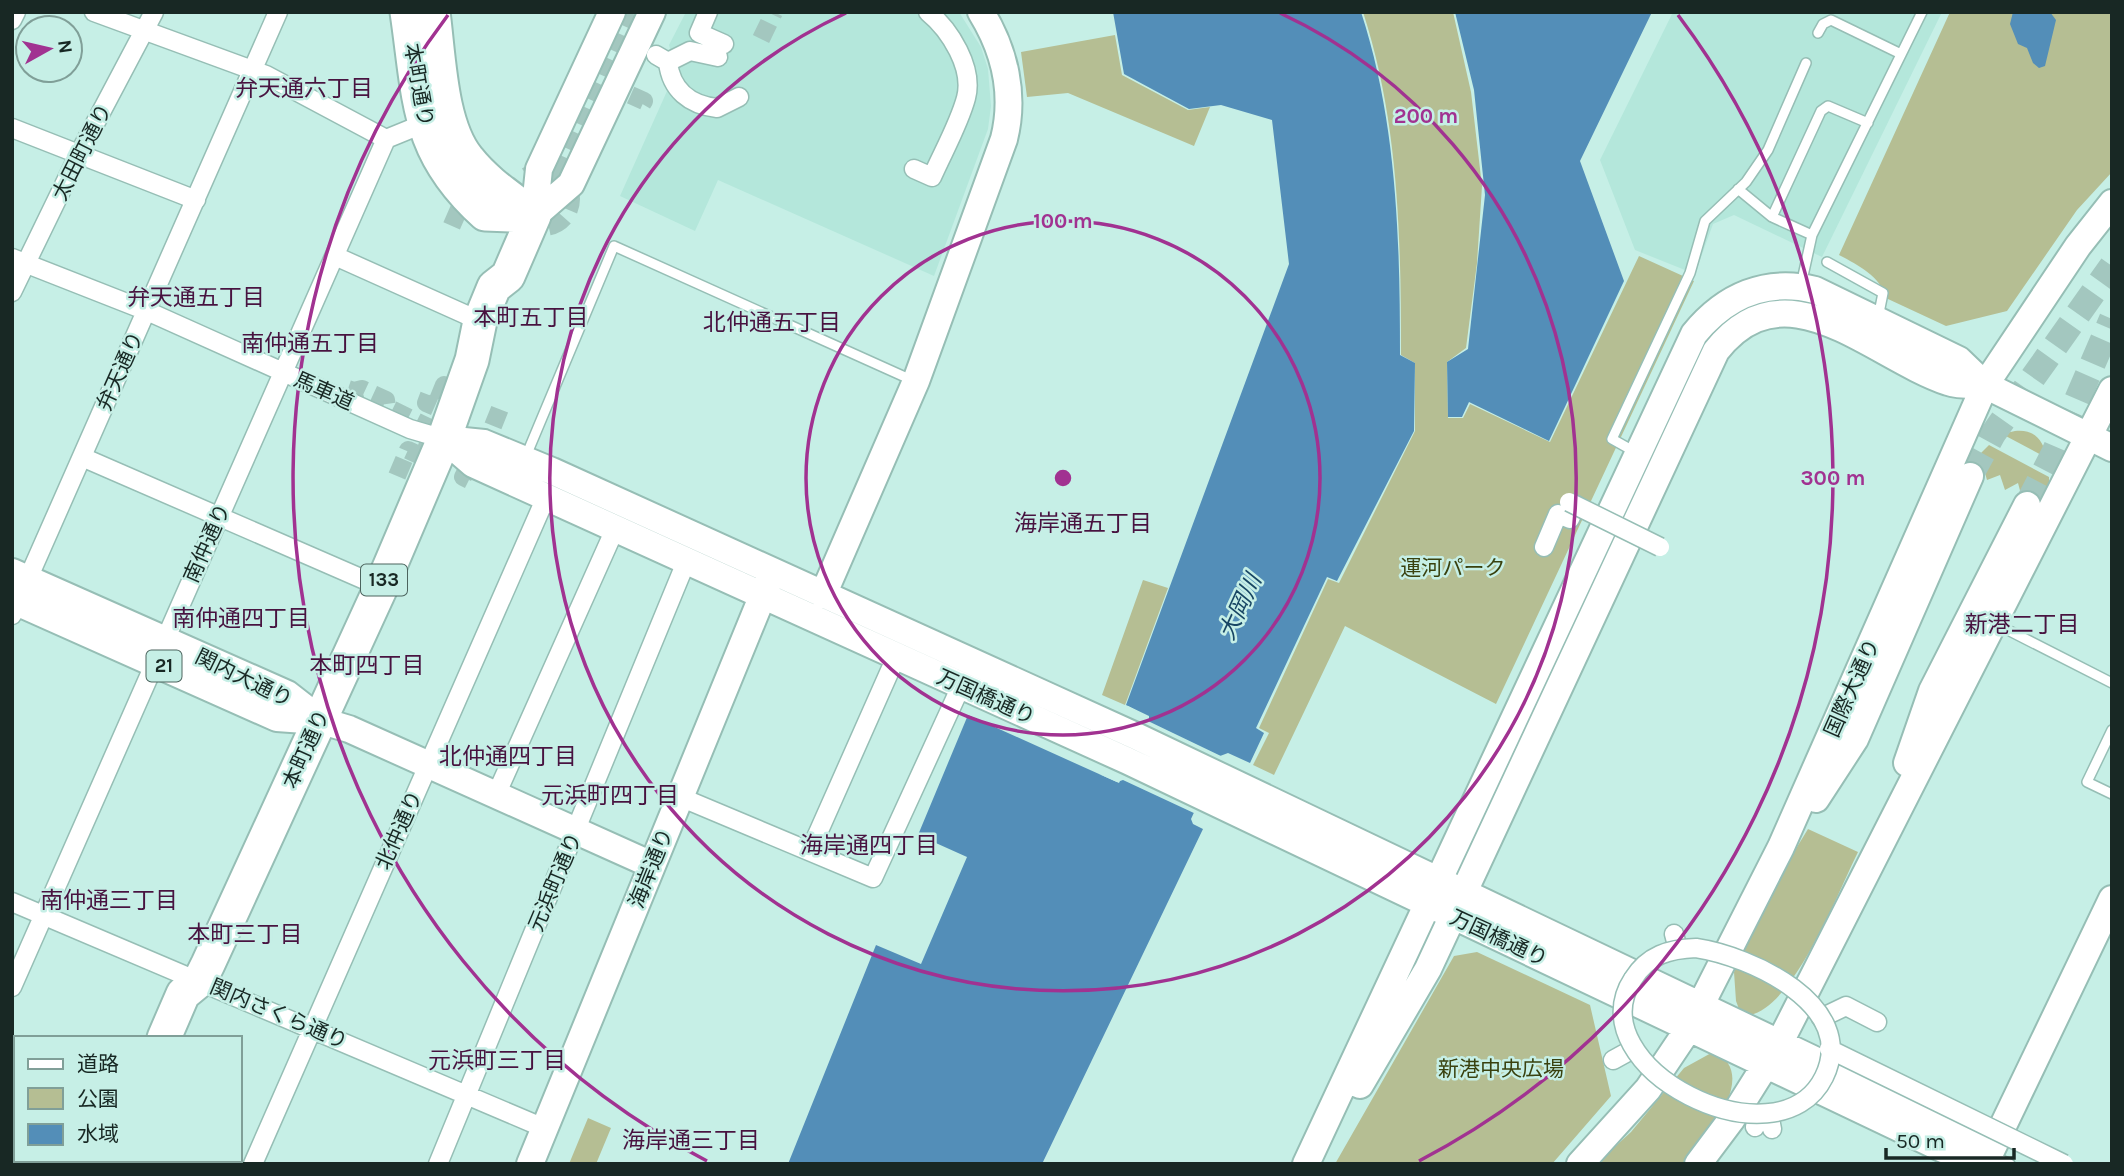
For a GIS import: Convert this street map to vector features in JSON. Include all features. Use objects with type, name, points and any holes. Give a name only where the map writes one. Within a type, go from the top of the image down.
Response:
[{"type":"highway","name":"本町通り","points":[[407,12],[423,119],[431,146],[445,172],[485,214],[534,216]]},
{"type":"highway","name":"本町通り","points":[[433,12],[454,136],[482,174],[534,216]]},
{"type":"highway","name":"本町通り","points":[[165,1036],[183,993],[200,980],[381,587],[444,439],[472,360],[480,321],[494,287],[508,276],[534,216]]},
{"type":"highway","name":"本町通り","points":[[472,360],[489,351],[511,294],[508,276]]},
{"type":"highway","name":"本町通り","points":[[189,1036],[203,1003],[200,980]]},
{"type":"main road","name":"関内大通り","points":[[17,594],[159,651],[277,717],[319,720]]},
{"type":"street","points":[[12,20],[16,12]]},
{"type":"street","points":[[94,12],[253,71],[386,139],[413,128],[423,119]]},
{"type":"street","name":"太田町通り","points":[[12,292],[20,260],[155,12]]},
{"type":"street","name":"弁天通り","points":[[17,594],[148,311],[278,12]]},
{"type":"street","points":[[534,216],[539,169],[612,12]]},
{"type":"street","points":[[534,216],[571,184],[652,12]]},
{"type":"street","points":[[690,51],[708,12]]},
{"type":"street","points":[[914,169],[932,177],[967,96],[965,71],[954,43],[928,12]]},
{"type":"street","points":[[823,595],[916,381],[1008,124],[1009,91],[1003,57],[981,12]]},
{"type":"street","points":[[699,33],[721,50],[690,51],[662,59],[677,90],[689,100],[717,108],[739,97]]},
{"type":"street","points":[[12,128],[80,152],[197,200]]},
{"type":"street","name":"南仲通り","points":[[12,987],[386,139]]},
{"type":"street","name":"国際大通り","points":[[1580,1164],[1648,1089],[1702,1005],[1781,847],[1986,385],[2078,246],[2112,203]]},
{"type":"street","points":[[335,256],[480,321]]},
{"type":"street","name":"馬車道","points":[[20,260],[148,311],[410,429],[444,439]]},
{"type":"street","points":[[1306,1164],[1694,334],[1708,317],[1739,295],[1763,288],[1800,286],[1831,296],[1959,360],[1986,385],[2112,448]]},
{"type":"street","points":[[1312,1164],[1403,1013],[1458,904],[1716,351],[1728,337],[1749,320],[1764,315],[1806,315],[1950,383],[1986,385]]},
{"type":"street","points":[[1698,1164],[1773,1054],[2086,436],[2112,390]]},
{"type":"street","name":"万国橋通り","points":[[444,439],[484,443],[525,459],[823,595],[1133,749],[1458,904],[1689,1028],[1773,1054],[1955,1127],[1992,1161]]},
{"type":"street","name":"万国橋通り","points":[[444,439],[473,464],[762,597],[961,686],[1133,749]]},
{"type":"street","points":[[82,457],[381,587]]},
{"type":"street","points":[[1781,847],[1855,739],[1970,476]]},
{"type":"street","name":"北仲通り","points":[[253,1164],[546,497]]},
{"type":"street","points":[[1544,547],[1558,514],[1570,519],[1572,504],[1660,547]]},
{"type":"street","points":[[1875,857],[1932,691],[2027,505]]},
{"type":"street","points":[[496,795],[615,529]]},
{"type":"street","name":"元浜町通り","points":[[438,1164],[686,562]]},
{"type":"street","name":"海岸通り","points":[[530,1164],[773,572]]},
{"type":"street","points":[[810,851],[896,657]]},
{"type":"street","points":[[680,797],[873,878],[961,686]]},
{"type":"street","name":"関内大通り","points":[[319,720],[349,729],[652,865]]},
{"type":"street","points":[[1992,1161],[2112,899]]},
{"type":"street","name":"関内さくら通り","points":[[12,902],[313,1027],[544,1128]]},
{"type":"street","name":"万国橋通り","points":[[1458,904],[1702,1005],[1773,1054]]},
{"type":"street","points":[[1676,941],[1758,966],[1802,996],[1821,1018],[1829,1049],[1829,1061],[1816,1089],[1793,1108],[1764,1121],[1682,1091],[1659,1075],[1633,1049],[1623,1013],[1628,986],[1652,958],[1676,941]]},
{"type":"street","points":[[1821,1018],[1846,1006],[1877,1022]]},
{"type":"street","points":[[1613,1060],[1633,1049]]},
{"type":"street","points":[[1829,1049],[2064,1164]]},
{"type":"lane","points":[[1800,286],[1812,235],[1922,12]]},
{"type":"lane","points":[[1818,33],[1823,24],[1831,20],[1901,54]]},
{"type":"lane","points":[[1638,454],[1612,439],[1690,272],[1706,221],[1738,189],[1768,150],[1806,63]]},
{"type":"lane","points":[[1772,217],[1821,111],[1828,106],[1868,123]]},
{"type":"lane","points":[[1738,189],[1772,217],[1812,235]]},
{"type":"lane","points":[[525,459],[614,246],[916,381]]},
{"type":"lane","points":[[1827,262],[1882,293],[1878,319]]},
{"type":"lane","points":[[1993,622],[2112,683]]},
{"type":"lane","points":[[2112,730],[2087,782],[2112,794]]},
{"type":"shaded area","points":[[686,12],[959,12],[981,47],[988,69],[991,106],[988,129],[934,276],[718,180],[695,231],[620,196],[676,71],[669,45]]},
{"type":"shaded area","points":[[1673,12],[1942,12],[1822,257],[1734,215],[1713,224],[1695,274],[1635,250],[1600,160]]},
{"type":"green space","name":"運河パーク","points":[[1363,12],[1453,12],[1471,92],[1482,186],[1477,263],[1466,348],[1447,362],[1448,418],[1463,418],[1470,404],[1550,442],[1639,256],[1694,281],[1496,704],[1345,626],[1274,775],[1253,765],[1269,733],[1259,728],[1328,579],[1339,583],[1415,431],[1415,363],[1401,355],[1400,268],[1391,139],[1375,54]]},
{"type":"green space","points":[[1950,12],[2112,12],[2112,172],[2077,210],[2007,311],[1946,326],[1888,299],[1874,278],[1839,255]]},
{"type":"green space","points":[[1115,35],[1122,75],[1188,110],[1210,107],[1194,146],[1068,93],[1027,97],[1021,52]]},
{"type":"green space","points":[[2028,432],[2037,437],[2047,458],[2002,434]]},
{"type":"green space","points":[[1989,445],[2049,477],[2049,488],[2038,506],[2035,493],[2022,498],[2018,483],[2005,490],[2000,475],[1987,480],[1983,466],[1970,472],[1970,464]]},
{"type":"green space","points":[[1143,580],[1168,588],[1125,705],[1102,695]]},
{"type":"green space","points":[[1808,829],[1858,852],[1827,919],[1799,970],[1767,1007],[1750,1015],[1739,1009],[1736,1001],[1734,972],[1786,865]]},
{"type":"green space","name":"新港中央広場","points":[[1477,952],[1590,1005],[1611,1096],[1552,1164],[1335,1164],[1454,956]]},
{"type":"green space","points":[[1713,1052],[1727,1062],[1732,1075],[1731,1090],[1716,1123],[1685,1164],[1596,1164],[1631,1132],[1684,1068]]},
{"type":"green space","points":[[588,1118],[611,1128],[596,1164],[569,1164]]},
{"type":"water","name":"大岡川","points":[[1113,12],[1361,12],[1373,54],[1389,139],[1397,225],[1400,355],[1415,363],[1414,431],[1337,581],[1327,577],[1256,728],[1264,733],[1250,763],[1228,753],[1220,756],[1191,819],[1193,824],[1203,829],[1042,1164],[788,1164],[876,945],[921,964],[967,857],[918,835],[968,715],[1119,783],[1149,721],[1149,716],[1126,705],[1289,264],[1272,120],[1221,105],[1189,109],[1124,74]]},
{"type":"water","points":[[1455,12],[1652,12],[1580,161],[1624,281],[1549,441],[1469,402],[1462,417],[1448,417],[1447,362],[1468,349],[1485,195],[1474,90]]},
{"type":"water","points":[[2013,12],[2050,12],[2056,20],[2045,66],[2039,68],[2033,63],[2027,48],[2018,44],[2010,24]]},
{"type":"pier","points":[[1128,706],[1147,716],[1148,721],[1223,757],[1228,755],[1235,759],[1223,759],[1196,818],[1196,814],[1123,780],[1117,782],[1099,774],[1117,780],[1146,720],[1127,710]]},
{"type":"tunnel","points":[[556,173],[629,12]]},
{"type":"tunnel","points":[[761,39],[774,12]]},
{"type":"tunnel","points":[[606,84],[644,101],[638,111]]},
{"type":"tunnel","points":[[543,171],[554,173],[563,179],[569,188],[571,199],[569,210],[563,219],[554,225],[543,227],[532,225],[523,219],[517,210],[515,199],[517,188],[523,179],[532,173],[543,171]]},
{"type":"tunnel","points":[[447,214],[470,224],[480,202]]},
{"type":"tunnel","points":[[1970,476],[1993,434],[2112,266]]},
{"type":"tunnel","points":[[2027,505],[2054,453],[2112,319]]},
{"type":"tunnel","points":[[429,395],[426,403],[435,407],[444,385],[452,389]]},
{"type":"tunnel","points":[[348,389],[362,389],[386,400],[387,407],[434,430],[438,422]]},
{"type":"tunnel","points":[[477,437],[487,441],[501,406]]},
{"type":"tunnel","points":[[397,476],[408,450],[423,457],[430,439]]},
{"type":"tunnel","points":[[468,467],[463,477],[469,480]]},
{"type":"district","name":"弁天通六丁目","points":[[304,88]]},
{"type":"district","name":"弁天通五丁目","points":[[196,297]]},
{"type":"district","name":"本町五丁目","points":[[531,317]]},
{"type":"district","name":"北仲通五丁目","points":[[772,322]]},
{"type":"district","name":"南仲通五丁目","points":[[310,343]]},
{"type":"district","name":"海岸通五丁目","points":[[1083,523]]},
{"type":"district","name":"南仲通四丁目","points":[[241,618]]},
{"type":"district","name":"新港二丁目","points":[[2022,624]]},
{"type":"district","name":"本町四丁目","points":[[367,665]]},
{"type":"district","name":"北仲通四丁目","points":[[508,756]]},
{"type":"district","name":"元浜町四丁目","points":[[610,795]]},
{"type":"district","name":"海岸通四丁目","points":[[869,845]]},
{"type":"district","name":"南仲通三丁目","points":[[109,900]]},
{"type":"district","name":"本町三丁目","points":[[245,934]]},
{"type":"district","name":"元浜町三丁目","points":[[497,1060]]},
{"type":"district","name":"海岸通三丁目","points":[[691,1140]]}]
